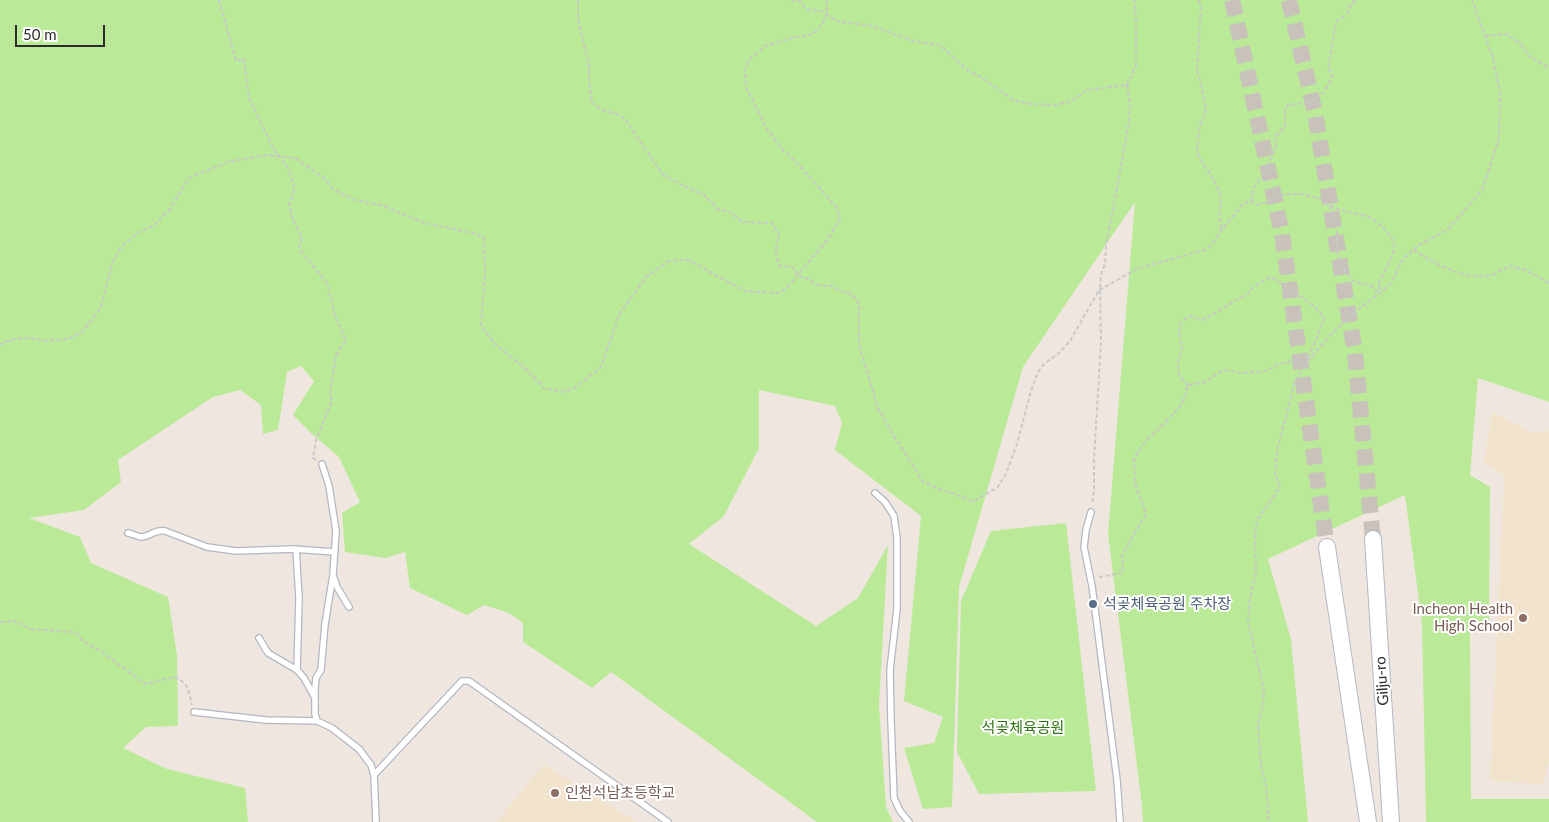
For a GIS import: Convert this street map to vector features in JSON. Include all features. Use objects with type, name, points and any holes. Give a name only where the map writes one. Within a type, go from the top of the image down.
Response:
[{"type":"main road","name":"Gilju-ro","points":[[1373,539],[1392,822]]},
{"type":"main road","points":[[1328,547],[1368,822]]},
{"type":"lane","points":[[317,721],[315,714],[316,678],[321,670],[325,624],[333,575],[336,532],[329,486],[322,464]]},
{"type":"lane","points":[[875,493],[885,502],[894,516],[898,538],[897,609],[890,670],[891,730],[894,798],[900,810],[910,822]]},
{"type":"lane","points":[[1091,512],[1084,547],[1091,578],[1117,780],[1120,822]]},
{"type":"lane","points":[[128,533],[139,537],[158,530],[165,531],[207,547],[236,551],[296,550],[335,552]]},
{"type":"lane","points":[[296,550],[299,598],[297,670]]},
{"type":"lane","points":[[333,575],[337,587],[349,607]]},
{"type":"lane","points":[[258,638],[268,653],[297,670],[315,697]]},
{"type":"lane","points":[[374,775],[462,680],[469,681],[668,822]]},
{"type":"lane","points":[[194,712],[266,720],[317,721],[332,728],[359,749],[371,765],[374,775],[376,822]]},
{"type":"path","points":[[219,0],[236,61],[244,59],[249,98],[273,148],[288,168],[295,189],[289,205],[294,223],[302,237],[299,249],[326,283],[335,316],[346,340],[336,355],[330,394],[332,401],[316,440],[313,458],[322,464]]},
{"type":"path","points":[[578,0],[578,19],[589,66],[592,103],[604,111],[615,113],[625,119],[663,175],[703,194],[718,209],[732,213],[742,222],[772,223],[779,234],[775,248],[780,266],[793,267],[799,275],[809,279],[816,285],[830,286],[847,292],[856,298],[859,305],[859,341],[862,355],[878,408],[892,433],[924,483],[972,502],[998,487],[1006,474],[1017,444],[1038,372],[1044,364],[1058,354],[1070,341],[1100,290],[1139,268],[1205,250],[1210,247],[1243,203],[1251,200]]},
{"type":"path","points":[[791,0],[800,1],[806,8],[821,11],[837,21],[873,26],[913,41],[940,44],[966,69],[1013,100],[1030,104],[1056,105],[1072,101],[1087,90],[1127,85]]},
{"type":"path","points":[[0,345],[14,339],[30,338],[47,342],[68,339],[82,332],[100,309],[113,261],[121,247],[139,232],[154,226],[170,209],[189,178],[231,161],[257,156],[278,155],[296,158],[324,178],[334,190],[355,200],[381,206],[425,224],[476,234],[484,238],[485,274],[481,325],[494,343],[527,370],[544,388],[561,392],[575,388],[601,367],[620,313],[646,277],[668,261],[688,260],[745,291],[777,293],[786,289],[827,240],[840,219],[837,208],[800,166],[783,150],[767,129],[746,87],[745,68],[749,60],[765,46],[810,35],[815,32],[823,23],[827,14],[827,0]]},
{"type":"path","points":[[1091,512],[1094,491],[1101,341],[1101,275],[1105,264],[1106,246],[1129,123],[1130,104],[1127,85],[1136,66],[1134,0]]},
{"type":"path","points":[[1199,0],[1201,7],[1197,70],[1206,110],[1200,125],[1197,151],[1220,193],[1221,205],[1219,211],[1222,229]]},
{"type":"path","points":[[1251,200],[1254,187],[1262,177],[1276,147],[1275,137],[1285,127],[1285,111],[1288,105],[1308,103],[1316,99],[1323,94],[1332,77],[1332,72],[1328,69],[1336,22],[1347,14],[1356,0]]},
{"type":"path","points":[[1306,363],[1320,346],[1356,311],[1392,282],[1404,257],[1417,246],[1447,230],[1483,188],[1499,138],[1500,93],[1493,58],[1472,0]]},
{"type":"path","points":[[1484,36],[1507,34],[1520,43],[1529,56],[1549,68]]},
{"type":"path","points":[[1251,200],[1257,205],[1288,194],[1302,194],[1321,199],[1330,206],[1347,212],[1366,216],[1380,225],[1389,235],[1394,246],[1393,254],[1378,285],[1380,292]]},
{"type":"path","points":[[1330,206],[1337,232],[1337,252],[1344,270],[1353,281],[1371,286],[1380,292]]},
{"type":"path","points":[[1414,250],[1428,260],[1468,276],[1489,276],[1510,266],[1526,270],[1549,283]]},
{"type":"path","points":[[1188,385],[1179,376],[1178,360],[1182,350],[1179,331],[1181,322],[1189,316],[1202,320],[1250,293],[1253,287],[1271,277],[1300,296],[1321,313],[1324,318],[1306,363],[1295,382],[1277,450],[1275,474],[1280,487],[1258,519],[1256,525],[1256,572],[1250,599],[1248,622],[1264,690],[1263,706],[1258,723],[1261,766],[1266,785],[1269,822]]},
{"type":"path","points":[[1188,385],[1204,382],[1224,370],[1239,373],[1257,372],[1268,370],[1279,364],[1299,360],[1306,363]]},
{"type":"path","points":[[1091,578],[1122,573],[1122,555],[1146,514],[1136,483],[1134,458],[1145,442],[1181,405],[1188,385]]},
{"type":"path","points":[[0,622],[15,621],[31,629],[78,634],[82,640],[105,654],[144,684],[175,677],[186,684],[194,712]]},
{"type":"shaded area","name":"Incheon Health High School","points":[[1492,412],[1531,432],[1549,431],[1549,761],[1543,784],[1490,781],[1504,476],[1484,464]]},
{"type":"shaded area","name":"인천석남초등학교","points":[[544,764],[637,822],[496,822]]},
{"type":"green space","points":[[0,0],[1549,0],[1549,402],[1478,378],[1470,475],[1490,487],[1489,623],[1470,629],[1471,799],[1549,799],[1549,822],[1426,822],[1422,623],[1405,495],[1268,559],[1291,639],[1308,822],[1143,822],[1108,534],[1135,202],[1023,367],[959,587],[952,807],[923,809],[904,748],[934,743],[943,717],[904,701],[921,516],[835,450],[842,423],[835,406],[759,390],[759,448],[724,516],[689,544],[816,626],[858,598],[888,545],[879,705],[886,807],[893,822],[817,822],[611,672],[592,688],[523,642],[523,623],[509,613],[484,605],[467,615],[410,588],[405,552],[385,558],[345,552],[342,513],[360,502],[339,457],[293,415],[314,381],[301,366],[287,372],[278,430],[263,434],[261,405],[240,390],[213,397],[118,460],[121,482],[84,510],[29,518],[80,537],[91,563],[168,597],[177,655],[178,726],[146,727],[123,748],[167,769],[245,788],[248,822],[0,822]]},
{"type":"green space","name":"석곶체육공원","points":[[1066,523],[1096,791],[979,794],[957,752],[961,601],[991,531]]},
{"type":"tunnel","points":[[1232,0],[1282,234],[1327,547]]},
{"type":"tunnel","points":[[1289,0],[1315,113],[1355,353],[1373,539]]},
{"type":"place","name":"석곶체육공원 주차장","points":[[1093,604]]},
{"type":"place","name":"Incheon Health High School","points":[[1523,618]]},
{"type":"place","name":"인천석남초등학교","points":[[555,793]]}]
